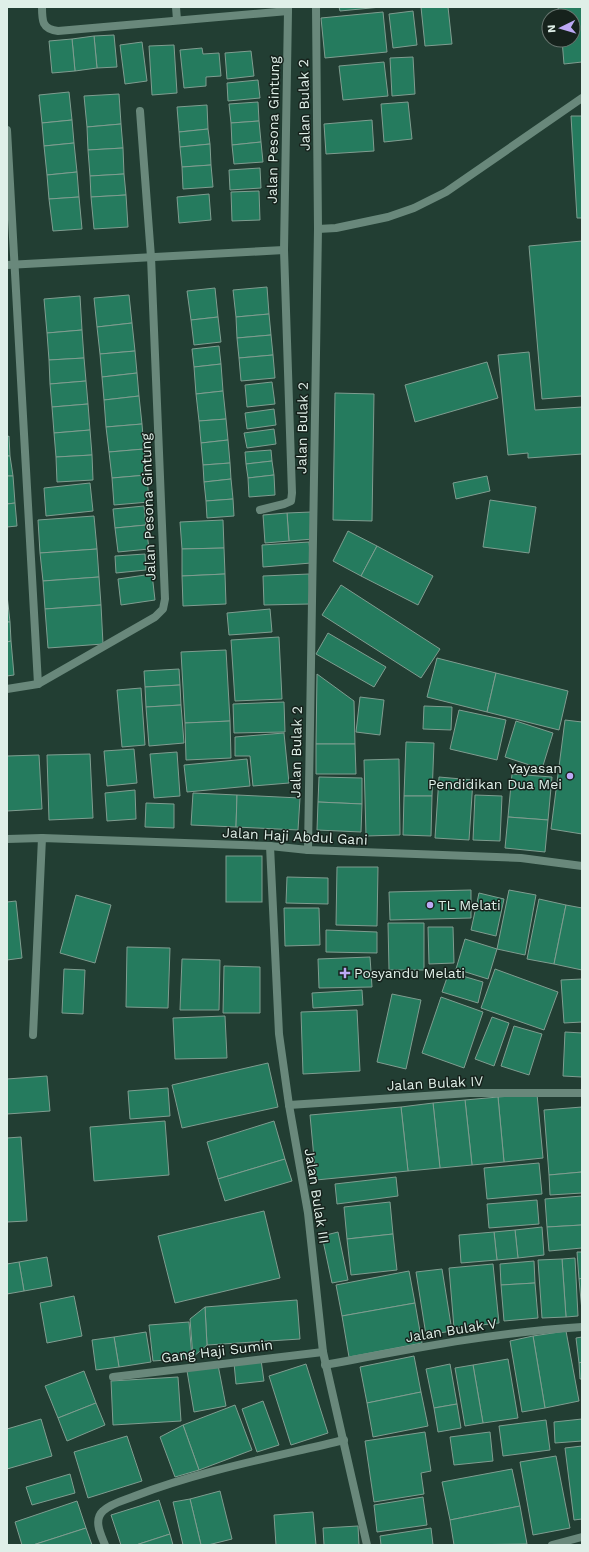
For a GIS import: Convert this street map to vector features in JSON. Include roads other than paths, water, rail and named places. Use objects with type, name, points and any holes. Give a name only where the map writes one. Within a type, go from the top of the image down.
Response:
[{"type":"street","points":[[42,7],[42,17],[45,26],[50,30],[58,31],[288,9]]},
{"type":"street","points":[[176,7],[177,20]]},
{"type":"street","name":"Jalan Bulak 2","points":[[308,850],[318,229],[316,7]]},
{"type":"street","name":"Jalan Pesona Gintung","points":[[260,510],[291,501],[292,493],[284,250],[288,9]]},
{"type":"street","points":[[318,229],[336,228],[388,217],[414,208],[446,192],[582,98]]},
{"type":"street","name":"Jalan Pesona Gintung","points":[[7,689],[38,684],[155,618],[163,609],[165,599],[151,257],[140,111]]},
{"type":"street","points":[[7,130],[11,265],[38,684]]},
{"type":"street","points":[[11,265],[284,250]]},
{"type":"street","points":[[33,1035],[42,838]]},
{"type":"street","name":"Jalan Haji Abdul Gani","points":[[7,839],[42,838],[270,846],[308,850],[521,858],[582,866]]},
{"type":"street","name":"Jalan Bulak III","points":[[270,846],[279,1034],[289,1105],[308,1213],[323,1352],[367,1545]]},
{"type":"street","name":"Jalan Bulak IV","points":[[289,1105],[470,1093],[582,1092]]},
{"type":"street","name":"Jalan Bulak V","points":[[325,1365],[458,1341],[534,1330],[582,1327]]},
{"type":"street","name":"Gang Haji Sumin","points":[[113,1377],[323,1352]]},
{"type":"street","points":[[105,1545],[98,1527],[98,1518],[102,1511],[111,1505],[165,1484],[344,1440]]},
{"type":"street","points":[[552,1545],[582,1537]]},
{"type":"place","name":"Yayasan Pendidikan Dua Mei","points":[[570,776]]},
{"type":"place","name":"TL Melati","points":[[430,905]]},
{"type":"place","name":"Posyandu Melati","points":[[345,973]]}]
